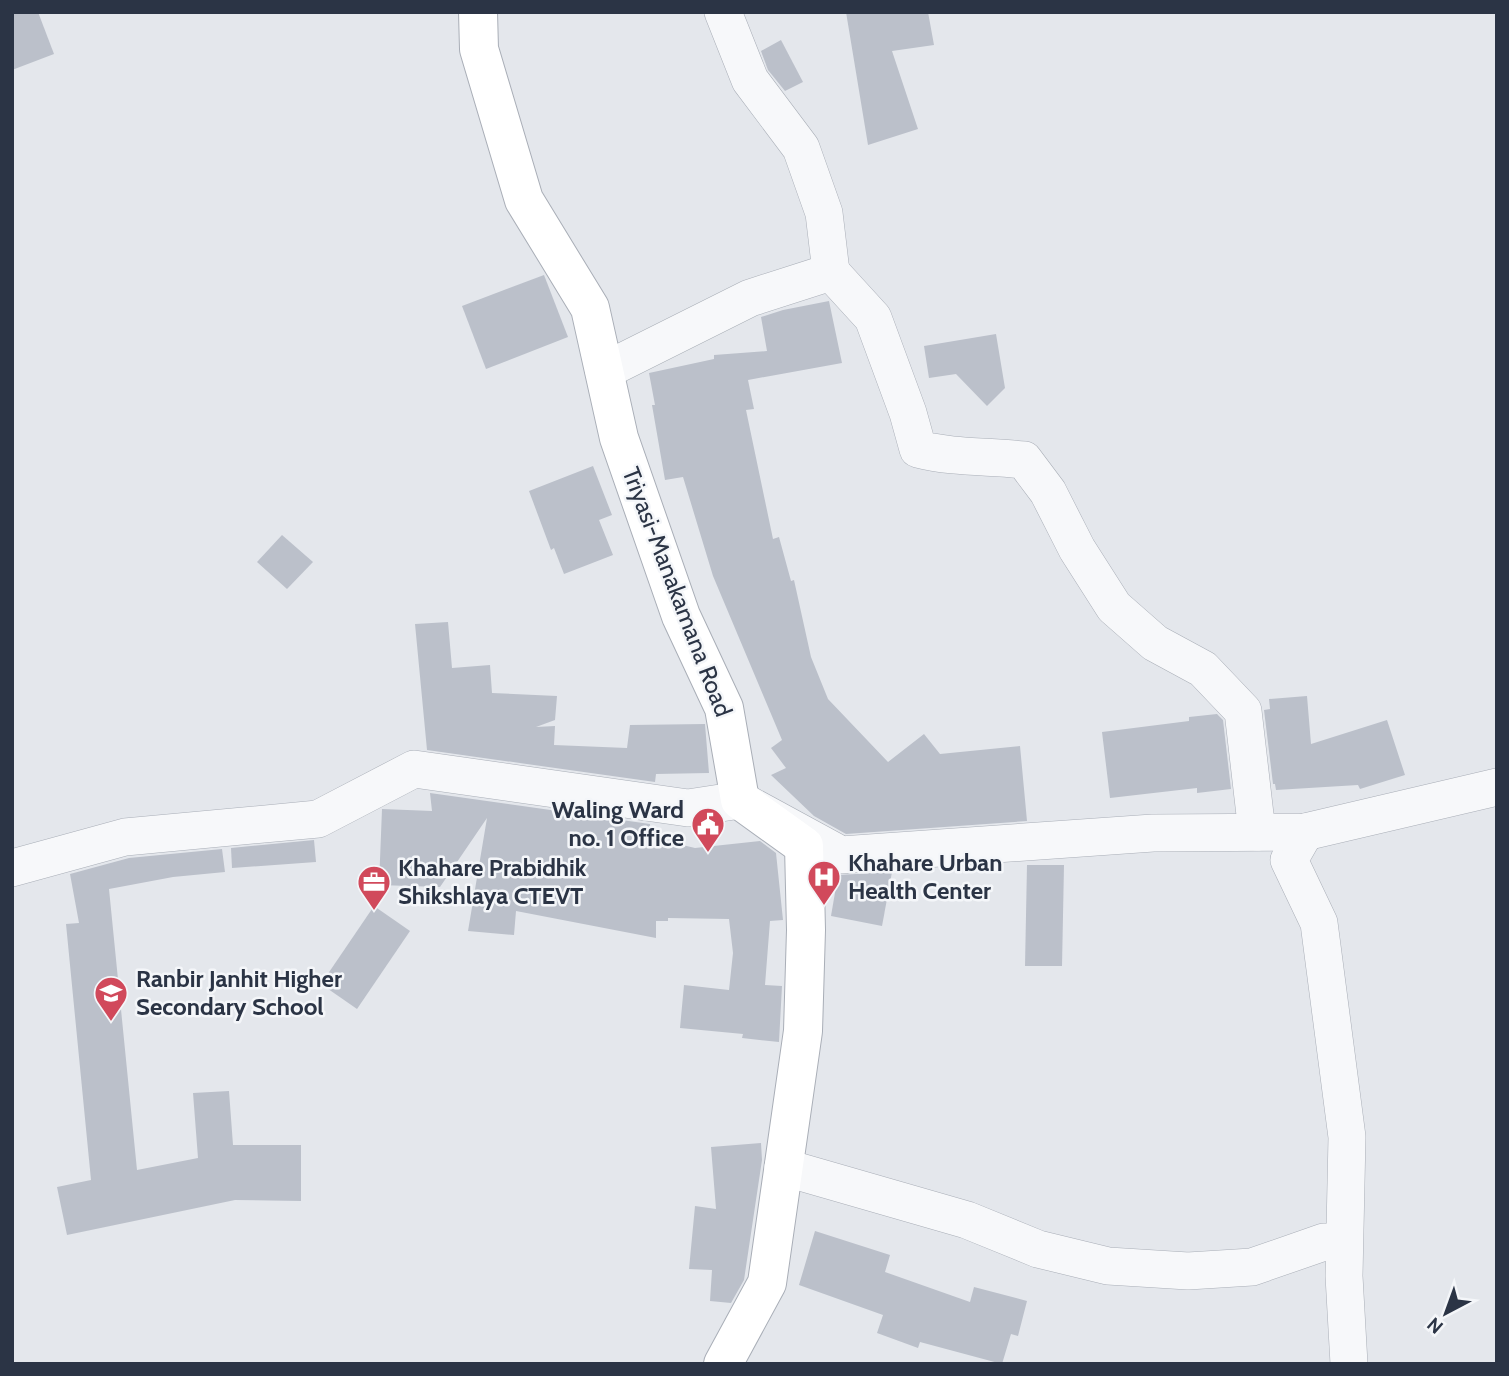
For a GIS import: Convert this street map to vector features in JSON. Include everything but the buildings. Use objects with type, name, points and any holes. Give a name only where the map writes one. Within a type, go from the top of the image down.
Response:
[{"type":"street","name":"Triyasi-Manakamana Road","points":[[478,12],[479,49],[524,200],[590,308],[619,438],[681,616],[724,708],[740,800]]},
{"type":"street","points":[[723,12],[750,80],[801,148],[824,213],[831,272],[873,318],[908,412],[918,449],[943,456],[989,456],[1024,460],[1048,492],[1077,549],[1114,607],[1155,643],[1203,669],[1243,711],[1257,832]]},
{"type":"street","points":[[604,371],[750,298],[831,272]]},
{"type":"street","points":[[12,868],[125,837],[318,819],[414,769],[688,808],[740,800],[841,855],[1153,833],[1305,832],[1497,787]]},
{"type":"street","points":[[723,1364],[767,1283],[803,1031],[806,930],[804,846],[740,800]]},
{"type":"street","points":[[1305,832],[1289,860],[1319,923],[1347,1137],[1344,1276],[1349,1364]]},
{"type":"street","points":[[783,1167],[967,1220],[1038,1249],[1108,1266],[1188,1270],[1252,1267],[1324,1242],[1344,1243]]},
{"type":"place","name":"Waling Ward no. 1 Office","points":[[708,854]]},
{"type":"place","name":"Khahare Urban Health Center","points":[[824,907]]},
{"type":"place","name":"Khahare Prabidhik Shikshlaya CTEVT","points":[[374,912]]},
{"type":"place","name":"Ranbir Janhit Higher Secondary School","points":[[111,1023]]}]
